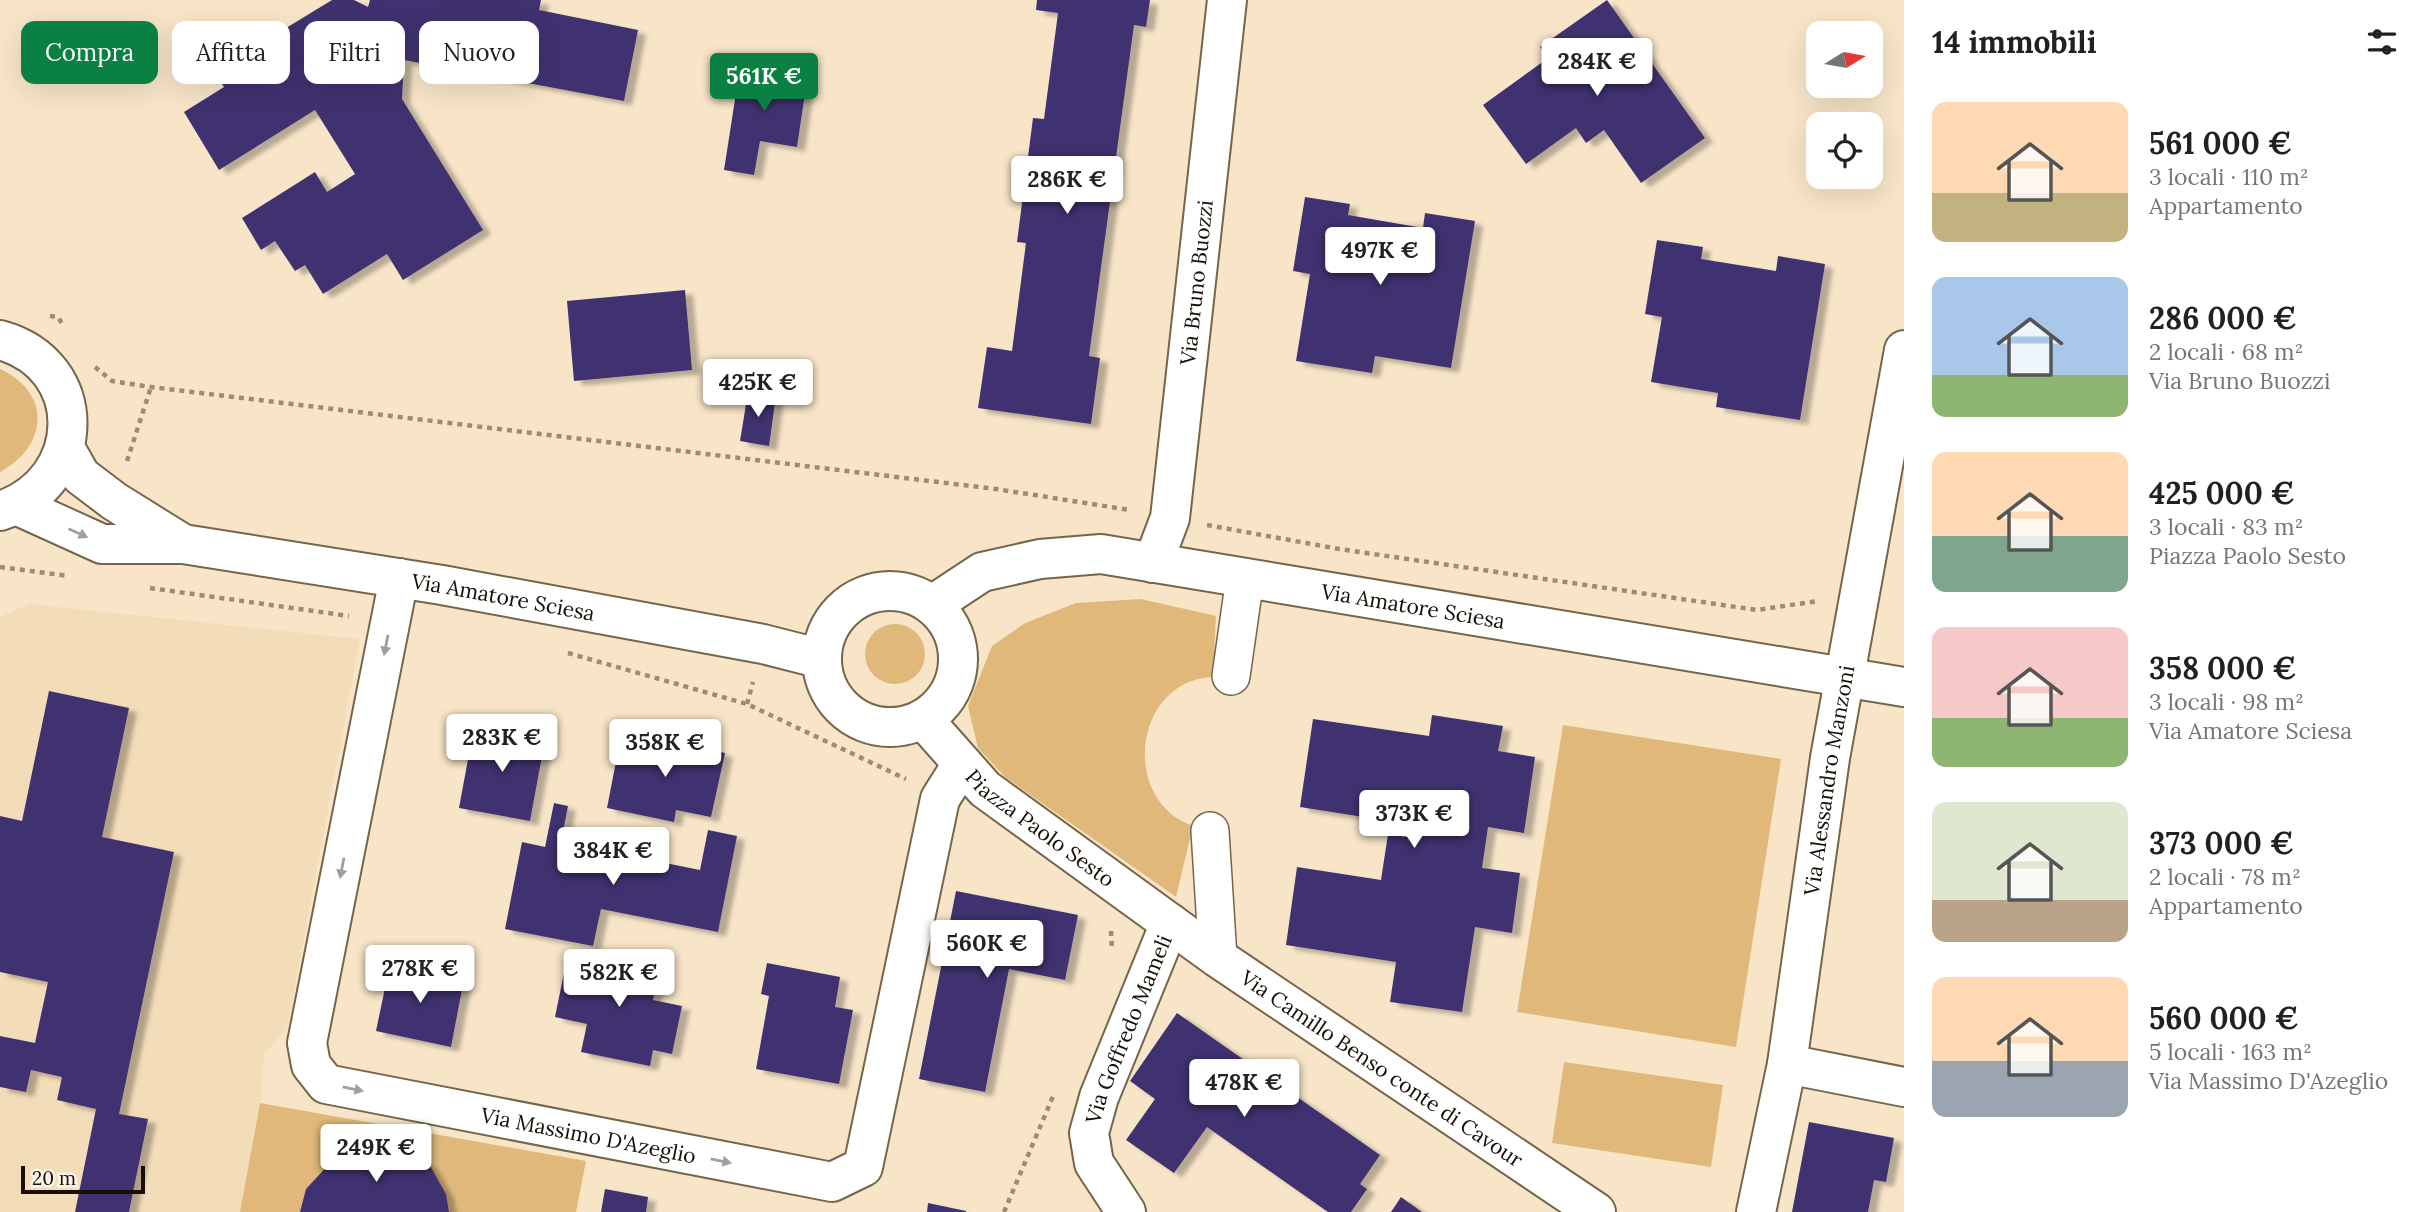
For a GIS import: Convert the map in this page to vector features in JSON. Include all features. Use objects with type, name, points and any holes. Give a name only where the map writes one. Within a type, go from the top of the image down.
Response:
[{"type":"street","name":"Via Bruno Buozzi","points":[[1153,563],[1170,517],[1227,0]]},
{"type":"street","points":[[0,340],[19,345],[43,363],[61,388],[69,418],[65,448],[55,472],[38,491],[4,509]]},
{"type":"street","name":"Via Alessandro Manzoni","points":[[1756,1212],[1787,1064],[1830,758],[1904,350]]},
{"type":"street","name":"Via Amatore Sciesa","points":[[65,448],[81,475],[114,501],[183,544]]},
{"type":"street","name":"Via Amatore Sciesa","points":[[4,509],[102,544],[183,544],[399,578],[763,644],[822,659]]},
{"type":"street","name":"Via Amatore Sciesa","points":[[932,605],[982,572],[1040,559],[1101,554],[1904,687]]},
{"type":"street","name":"Via Massimo D'Azeglio","points":[[399,578],[307,1043],[311,1065],[326,1084],[832,1182],[848,1177],[863,1167],[871,1138],[940,799],[962,764]]},
{"type":"street","points":[[1231,676],[1245,578]]},
{"type":"street","points":[[891,591],[911,594],[932,605],[945,618],[955,639],[957,668],[942,704],[923,719],[907,726],[883,727],[851,715],[832,696],[822,659],[831,624],[843,610],[862,597],[891,591]]},
{"type":"street","name":"Piazza Paolo Sesto","points":[[923,719],[985,789],[1170,923]]},
{"type":"street","points":[[1210,831],[1218,958]]},
{"type":"street","name":"Via Camillo Benso conte di Cavour","points":[[1170,923],[1596,1212]]},
{"type":"street","name":"Via Goffredo Mameli","points":[[1126,1212],[1094,1164],[1089,1133],[1099,1097],[1170,923]]},
{"type":"street","points":[[1787,1064],[1904,1087]]},
{"type":"path","points":[[45,315],[58,317],[71,338]]},
{"type":"path","points":[[85,359],[112,380],[151,387],[996,489],[1170,517],[1339,549],[1757,610],[1825,601],[1860,603]]},
{"type":"path","points":[[0,568],[77,577]]},
{"type":"path","points":[[145,587],[391,622]]},
{"type":"path","points":[[555,649],[747,704],[924,788],[940,799]]},
{"type":"path","points":[[1109,921],[1114,942],[1111,954]]},
{"type":"path","points":[[1004,1212],[1056,1090]]},
{"type":"shaded area","points":[[0,369],[17,379],[29,392],[36,405],[38,420],[28,448],[0,472]]},
{"type":"shaded area","points":[[1141,599],[1216,616],[1213,677],[1186,683],[1166,698],[1152,719],[1146,743],[1146,768],[1154,792],[1169,812],[1193,826],[1176,897],[1005,777],[978,748],[968,706],[992,646],[1025,623],[1076,603]]},
{"type":"shaded area","points":[[30,604],[360,639],[287,1028],[264,1054],[260,1103],[240,1212],[0,1212],[0,617]]},
{"type":"shaded area","points":[[895,624],[912,629],[920,637],[925,654],[920,671],[912,679],[895,684],[878,679],[870,671],[865,654],[870,637],[878,629]]},
{"type":"shaded area","points":[[1563,725],[1781,759],[1736,1047],[1517,1012]]},
{"type":"shaded area","points":[[1564,1062],[1723,1085],[1711,1167],[1552,1143]]},
{"type":"shaded area","points":[[260,1103],[586,1161],[576,1212],[240,1212]]},
{"type":"building","points":[[332,0],[354,0],[368,7],[370,0],[541,0],[539,10],[638,30],[624,101],[533,84],[539,84],[539,21],[419,21],[419,63],[405,60],[405,21],[304,21],[304,84],[403,84],[402,99],[483,230],[403,280],[387,254],[323,294],[305,265],[295,271],[275,241],[261,250],[242,218],[315,172],[327,192],[355,174],[315,110],[219,170],[184,112],[224,87],[222,84],[290,84],[290,26]]},
{"type":"building","points":[[1037,0],[1150,0],[1146,27],[1134,25],[1089,356],[1100,358],[1091,424],[978,408],[987,347],[1012,351],[1026,243],[1017,242],[1033,118],[1044,119],[1058,13],[1036,10]]},
{"type":"building","points":[[1607,0],[1705,138],[1641,183],[1604,130],[1586,143],[1576,128],[1526,164],[1483,105],[1548,58],[1540,47]]},
{"type":"building","points":[[741,61],[808,73],[797,147],[760,141],[754,175],[724,170]]},
{"type":"building","points":[[1305,197],[1350,204],[1348,215],[1423,228],[1425,213],[1475,221],[1451,368],[1375,356],[1372,373],[1296,361],[1310,274],[1293,271]]},
{"type":"building","points":[[1657,240],[1703,247],[1701,259],[1776,271],[1778,256],[1825,264],[1800,420],[1716,407],[1718,393],[1651,382],[1662,317],[1645,314]]},
{"type":"building","points":[[685,290],[692,370],[574,381],[567,301]]},
{"type":"building","points":[[748,392],[776,396],[769,446],[740,441]]},
{"type":"building","points":[[49,691],[129,708],[102,837],[174,852],[119,1114],[148,1119],[129,1212],[75,1212],[96,1109],[57,1100],[62,1077],[31,1070],[26,1092],[0,1087],[0,1036],[35,1043],[48,982],[0,972],[0,816],[22,821]]},
{"type":"building","points":[[1432,715],[1503,726],[1498,751],[1535,757],[1524,833],[1488,827],[1482,868],[1520,873],[1512,933],[1475,927],[1462,1012],[1390,1002],[1396,962],[1286,945],[1297,867],[1381,880],[1388,834],[1419,839],[1421,826],[1300,807],[1313,719],[1429,736]]},
{"type":"building","points":[[474,727],[545,740],[530,821],[459,808]]},
{"type":"building","points":[[636,734],[725,753],[711,817],[676,810],[674,822],[607,808],[619,746],[633,749]]},
{"type":"building","points":[[554,803],[568,806],[561,842],[700,870],[708,830],[737,836],[718,932],[601,909],[593,946],[505,929],[522,842],[545,847]]},
{"type":"building","points":[[956,891],[1078,915],[1065,980],[1009,969],[985,1092],[919,1079]]},
{"type":"building","points":[[602,952],[660,965],[653,1000],[682,1006],[672,1054],[653,1050],[650,1066],[581,1052],[587,1024],[555,1017],[566,963],[597,970]]},
{"type":"building","points":[[767,963],[840,977],[835,1007],[853,1010],[839,1084],[756,1069],[769,996],[761,994]]},
{"type":"building","points":[[390,964],[464,979],[451,1047],[376,1031]]},
{"type":"building","points":[[1177,1013],[1380,1155],[1360,1184],[1367,1189],[1351,1212],[1328,1212],[1207,1127],[1174,1173],[1126,1140],[1155,1099],[1130,1081]]},
{"type":"building","points":[[1809,1122],[1894,1138],[1886,1182],[1874,1180],[1868,1212],[1792,1212]]},
{"type":"building","points":[[370,1144],[405,1149],[429,1164],[446,1194],[449,1212],[300,1212],[306,1189],[343,1149]]},
{"type":"building","points":[[605,1189],[648,1197],[646,1212],[601,1212]]},
{"type":"building","points":[[1401,1197],[1422,1212],[1391,1212]]},
{"type":"building","points":[[928,1203],[966,1211],[966,1212],[927,1212]]}]
